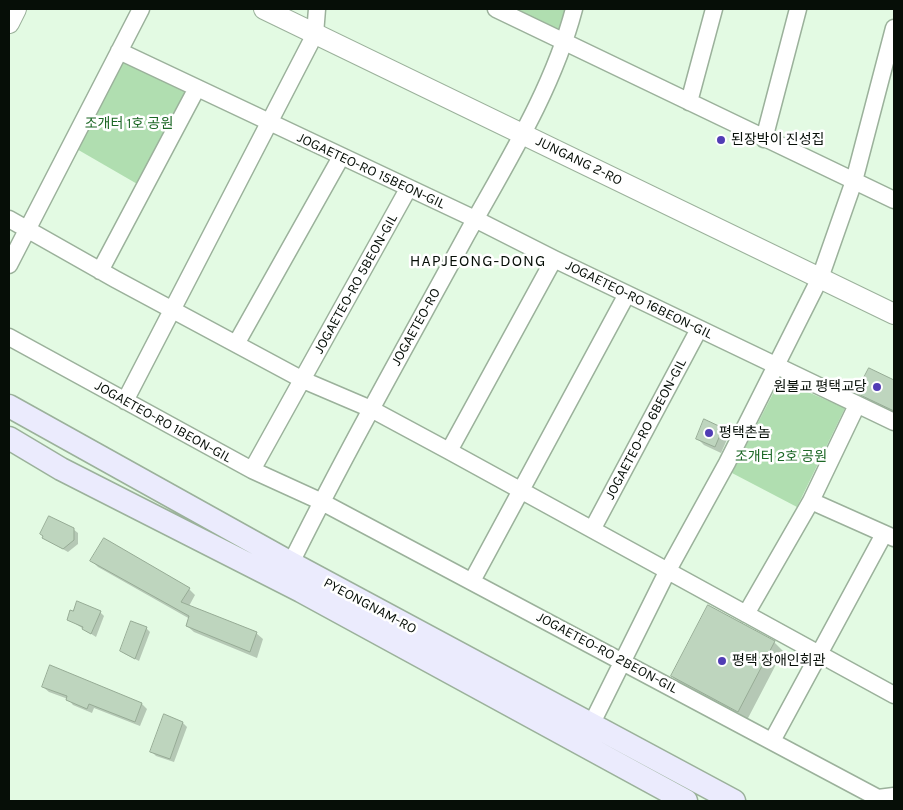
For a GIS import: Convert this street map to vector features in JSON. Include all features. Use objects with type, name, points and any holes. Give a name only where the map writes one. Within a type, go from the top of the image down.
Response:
[{"type":"main road","name":"PYEONGNAM-RO","points":[[9,406],[286,572],[686,801]]},
{"type":"main road","name":"PYEONGNAM-RO","points":[[9,438],[61,469],[286,572],[591,725],[734,801]]},
{"type":"street","points":[[9,22],[16,9]]},
{"type":"street","points":[[9,265],[141,9]]},
{"type":"street","name":"JUNGANG 2-RO","points":[[264,9],[894,314]]},
{"type":"street","points":[[125,401],[315,34],[317,9]]},
{"type":"street","points":[[496,9],[894,200]]},
{"type":"street","name":"JOGAETEO-RO","points":[[286,572],[320,501],[522,134],[565,42],[574,9]]},
{"type":"street","points":[[689,102],[714,9]]},
{"type":"street","points":[[764,139],[798,9]]},
{"type":"street","points":[[591,725],[667,572],[777,366],[820,278],[854,181],[894,28]]},
{"type":"street","name":"JOGAETEO-RO 15BEON-GIL","points":[[119,51],[475,219]]},
{"type":"street","points":[[100,271],[197,88]]},
{"type":"street","points":[[236,344],[340,156]]},
{"type":"street","name":"JOGAETEO-RO 5BEON-GIL","points":[[252,470],[408,189]]},
{"type":"street","points":[[9,219],[100,271],[303,380],[371,409],[593,528],[667,572],[894,695]]},
{"type":"street","name":"JOGAETEO-RO 16BEON-GIL","points":[[475,219],[554,259],[894,422]]},
{"type":"street","points":[[449,451],[554,259]]},
{"type":"street","points":[[472,581],[627,294]]},
{"type":"street","name":"JOGAETEO-RO 6BEON-GIL","points":[[593,528],[700,329]]},
{"type":"street","name":"JOGAETEO-RO 1BEON-GIL","points":[[9,337],[252,470],[320,501]]},
{"type":"street","points":[[746,614],[811,501],[857,405]]},
{"type":"street","name":"JOGAETEO-RO 2BEON-GIL","points":[[320,501],[878,798],[894,796]]},
{"type":"street","points":[[772,741],[819,655],[889,536],[811,501]]},
{"type":"green space","points":[[491,9],[569,9],[562,37]]},
{"type":"green space","name":"조개터 1호 공원","points":[[120,59],[187,93],[139,185],[75,148]]},
{"type":"green space","name":"조개터 2호 공원","points":[[780,380],[845,408],[797,507],[732,473]]},
{"type":"building","name":"원불교 평택교당","points":[[869,368],[894,380],[894,411],[856,393]]},
{"type":"building","name":"평택촌놈","points":[[704,419],[723,428],[715,447],[696,439]]},
{"type":"building","points":[[49,516],[74,528],[74,540],[63,549],[42,538],[43,536],[40,534]]},
{"type":"building","points":[[104,538],[190,588],[181,602],[257,632],[250,652],[186,626],[189,616],[90,561]]},
{"type":"building","points":[[77,601],[101,611],[91,634],[82,629],[83,627],[67,620],[70,610],[73,611]]},
{"type":"building","name":"평택 장애인회관","points":[[708,605],[775,641],[738,712],[671,676]]},
{"type":"building","points":[[131,621],[147,627],[135,659],[120,651]]},
{"type":"building","points":[[50,665],[142,703],[135,722],[89,704],[87,709],[66,700],[67,696],[42,687]]},
{"type":"building","points":[[164,714],[183,722],[170,759],[150,752]]},
{"type":"place","name":"된장박이 진성집","points":[[721,140]]},
{"type":"place","name":"원불교 평택교당","points":[[877,387]]},
{"type":"place","name":"평택촌놈","points":[[709,433]]},
{"type":"place","name":"평택 장애인회관","points":[[722,661]]},
{"type":"district","name":"HAPJEONG-DONG","points":[[478,261]]}]
